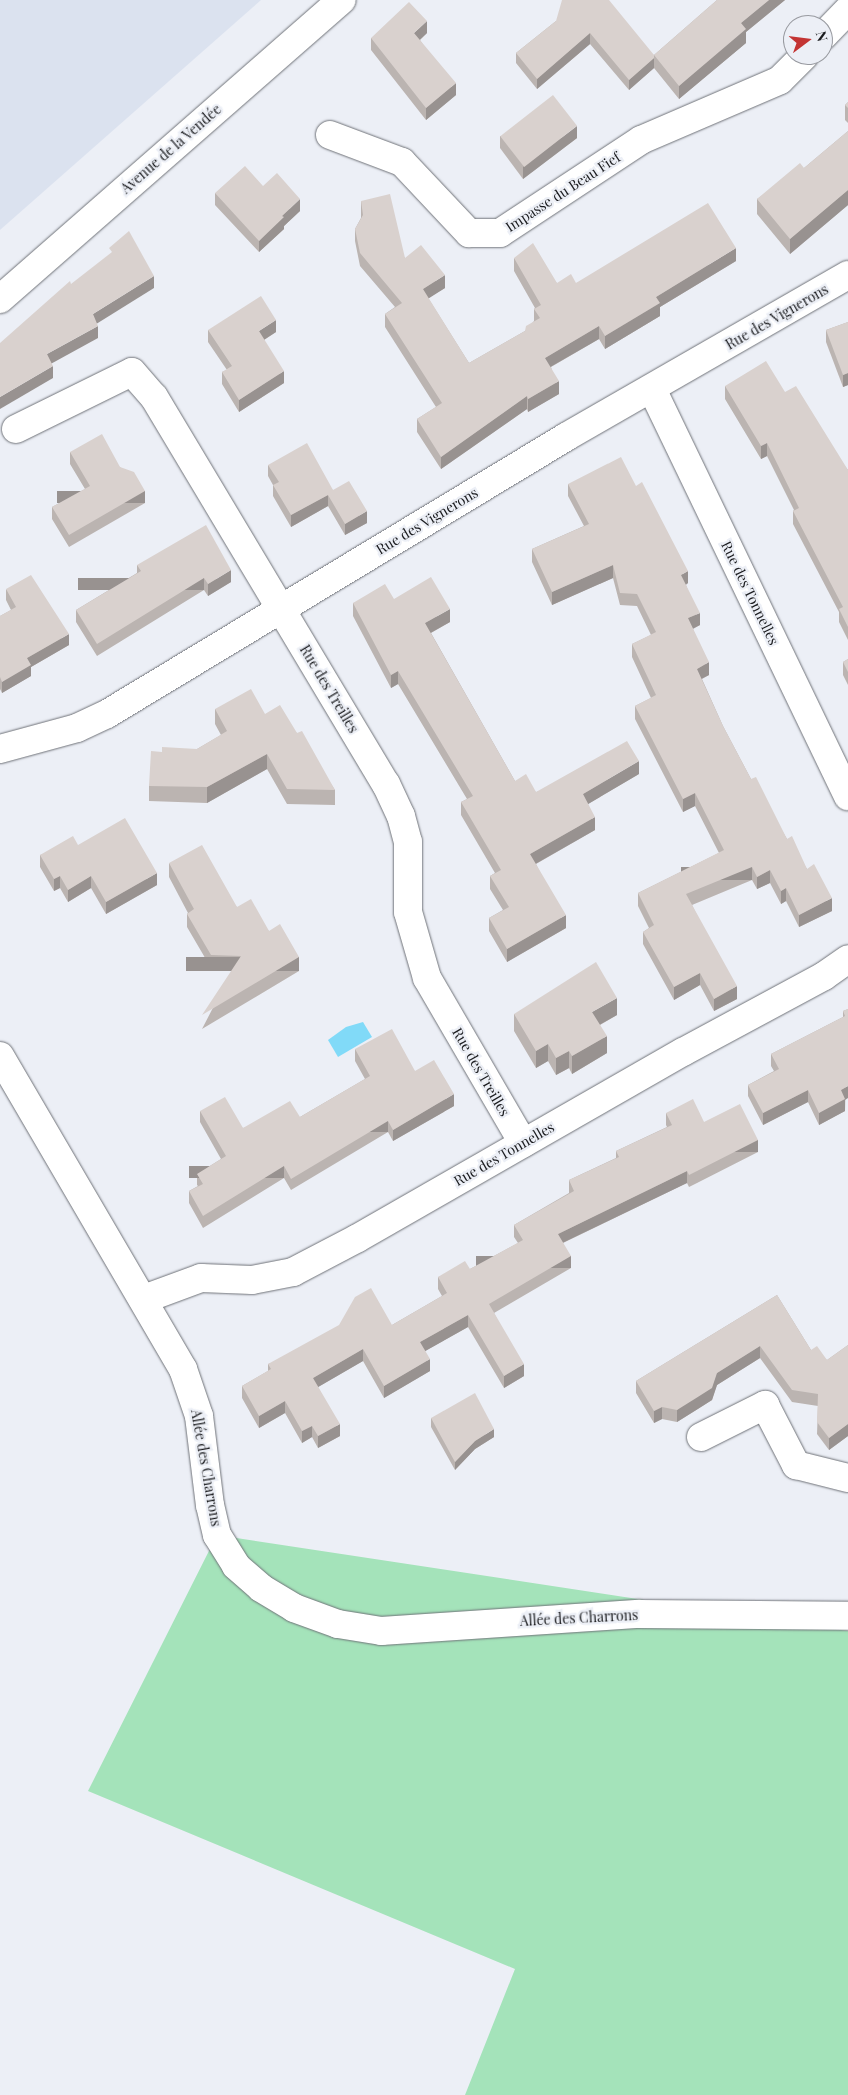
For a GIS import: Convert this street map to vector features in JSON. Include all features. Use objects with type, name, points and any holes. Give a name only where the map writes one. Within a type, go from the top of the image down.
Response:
[{"type":"street","name":"Avenue de la Vendée","points":[[0,299],[342,0]]},
{"type":"street","points":[[833,26],[848,10]]},
{"type":"street","name":"Impasse du Beau Fief","points":[[330,135],[402,162],[469,233],[500,233],[641,140],[780,80],[795,65]]},
{"type":"street","name":"Rue des Vignerons","points":[[0,749],[78,728],[107,714],[281,608],[848,275]]},
{"type":"street","name":"Rue des Treilles","points":[[16,429],[132,372],[154,397],[386,784],[401,816],[408,842],[408,912],[427,978],[523,1143]]},
{"type":"street","name":"Rue des Tonnelles","points":[[652,389],[848,796]]},
{"type":"street","name":"Rue des Tonnelles","points":[[144,1299],[201,1278],[252,1280],[294,1272],[824,976],[848,959]]},
{"type":"street","name":"Allée des Charrons","points":[[0,1056],[144,1299],[183,1370],[199,1416],[210,1505],[217,1535],[236,1566],[261,1588],[294,1608],[338,1624],[382,1631],[639,1614],[848,1616]]},
{"type":"street","points":[[701,1437],[764,1405],[796,1465],[848,1478]]},
{"type":"shaded area","points":[[0,0],[261,0],[0,230]]},
{"type":"green space","points":[[217,1535],[848,1631],[848,2095],[465,2095],[515,1969],[88,1791]]},
{"type":"water","points":[[363,1022],[372,1037],[338,1057],[328,1040],[346,1027]]},
{"type":"building","points":[[562,0],[609,0],[654,55],[654,58],[629,80],[590,33],[537,79],[516,53],[556,21]]},
{"type":"building","points":[[717,0],[769,0],[741,23],[746,29],[679,86],[654,55]]},
{"type":"building","points":[[409,2],[427,21],[414,33],[456,83],[426,108],[371,38]]},
{"type":"building","points":[[553,95],[577,126],[524,167],[500,136]]},
{"type":"building","points":[[848,131],[848,190],[790,239],[757,199],[800,163],[804,168]]},
{"type":"building","points":[[245,166],[263,186],[277,173],[300,199],[259,241],[215,193]]},
{"type":"building","points":[[390,194],[405,258],[421,245],[445,275],[423,289],[469,363],[525,331],[526,326],[540,318],[534,309],[541,305],[514,258],[533,243],[557,283],[571,274],[576,283],[708,203],[736,248],[656,297],[660,303],[605,336],[599,326],[545,358],[559,381],[528,399],[527,396],[441,457],[417,419],[442,403],[385,314],[402,303],[360,253],[355,229],[363,215],[361,201]]},
{"type":"building","points":[[129,231],[154,276],[93,314],[98,326],[47,354],[53,366],[0,397],[0,343],[70,281],[71,284],[112,252],[109,248]]},
{"type":"building","points":[[261,296],[276,320],[259,331],[284,371],[239,400],[222,372],[232,366],[208,330]]},
{"type":"building","points":[[848,322],[848,373],[843,375],[826,330]]},
{"type":"building","points":[[766,361],[785,392],[796,386],[848,470],[848,627],[839,609],[843,607],[793,511],[799,508],[767,443],[761,446],[725,386]]},
{"type":"building","points":[[102,434],[120,467],[134,472],[145,491],[69,535],[52,507],[90,486],[70,452]]},
{"type":"building","points":[[307,443],[333,490],[349,481],[367,511],[345,524],[328,495],[291,515],[273,485],[279,482],[268,465]]},
{"type":"building","points":[[621,457],[636,486],[642,482],[688,571],[681,575],[700,613],[688,618],[709,662],[697,669],[723,726],[751,779],[756,777],[787,839],[792,836],[807,869],[814,864],[832,898],[799,915],[786,888],[781,891],[770,870],[757,877],[752,867],[686,894],[737,986],[714,999],[700,973],[674,987],[643,932],[654,925],[638,893],[724,850],[695,793],[683,799],[635,706],[656,695],[632,644],[656,632],[637,594],[620,593],[613,565],[552,592],[532,549],[589,524],[568,484]]},
{"type":"building","points":[[206,525],[231,570],[208,584],[204,578],[97,644],[76,610],[141,571],[137,565]]},
{"type":"building","points":[[31,575],[69,634],[27,658],[31,665],[2,682],[0,677],[0,616],[16,607],[6,589]]},
{"type":"building","points":[[431,577],[450,609],[425,623],[515,781],[526,774],[536,792],[627,741],[639,761],[583,794],[595,817],[530,854],[566,915],[507,949],[489,918],[509,907],[490,876],[501,870],[461,802],[473,796],[398,671],[391,675],[353,603],[385,584],[394,599]]},
{"type":"building","points":[[848,659],[848,672],[843,662]]},
{"type":"building","points":[[251,689],[265,714],[280,705],[297,733],[302,731],[335,790],[287,789],[267,754],[207,787],[149,786],[151,751],[162,752],[162,747],[197,749],[227,731],[215,709]]},
{"type":"building","points":[[125,818],[157,873],[106,902],[91,876],[68,890],[60,876],[54,879],[40,855],[73,836],[78,845]]},
{"type":"building","points":[[202,845],[237,907],[251,899],[269,931],[280,924],[299,957],[202,1015],[241,956],[211,955],[187,914],[194,909],[169,863]]},
{"type":"building","points":[[596,962],[617,998],[592,1012],[607,1036],[572,1056],[569,1051],[556,1058],[548,1044],[536,1051],[514,1014]]},
{"type":"building","points":[[848,1009],[848,1086],[841,1090],[845,1099],[819,1113],[808,1090],[763,1113],[748,1085],[779,1069],[771,1054],[845,1016],[843,1011]]},
{"type":"building","points":[[392,1029],[415,1071],[434,1060],[454,1094],[393,1130],[388,1121],[291,1179],[284,1166],[203,1216],[189,1191],[203,1184],[197,1174],[226,1156],[200,1111],[225,1097],[243,1128],[290,1101],[300,1117],[370,1076],[355,1049]]},
{"type":"building","points":[[693,1099],[704,1122],[740,1104],[758,1140],[689,1175],[687,1171],[558,1234],[571,1256],[489,1304],[524,1364],[504,1376],[468,1315],[420,1342],[430,1359],[384,1386],[363,1349],[313,1378],[340,1424],[318,1436],[312,1426],[302,1431],[285,1401],[259,1416],[242,1386],[271,1369],[268,1364],[339,1325],[355,1297],[371,1288],[392,1325],[447,1293],[438,1277],[465,1261],[470,1269],[523,1240],[514,1225],[574,1191],[569,1180],[619,1157],[616,1151],[672,1125],[666,1113]]},
{"type":"building","points":[[777,1295],[811,1350],[817,1346],[827,1360],[848,1345],[848,1424],[829,1438],[817,1422],[818,1394],[792,1390],[760,1346],[717,1373],[712,1388],[677,1410],[662,1407],[654,1411],[636,1381]]},
{"type":"building","points":[[475,1393],[494,1429],[475,1441],[455,1462],[431,1418]]}]
